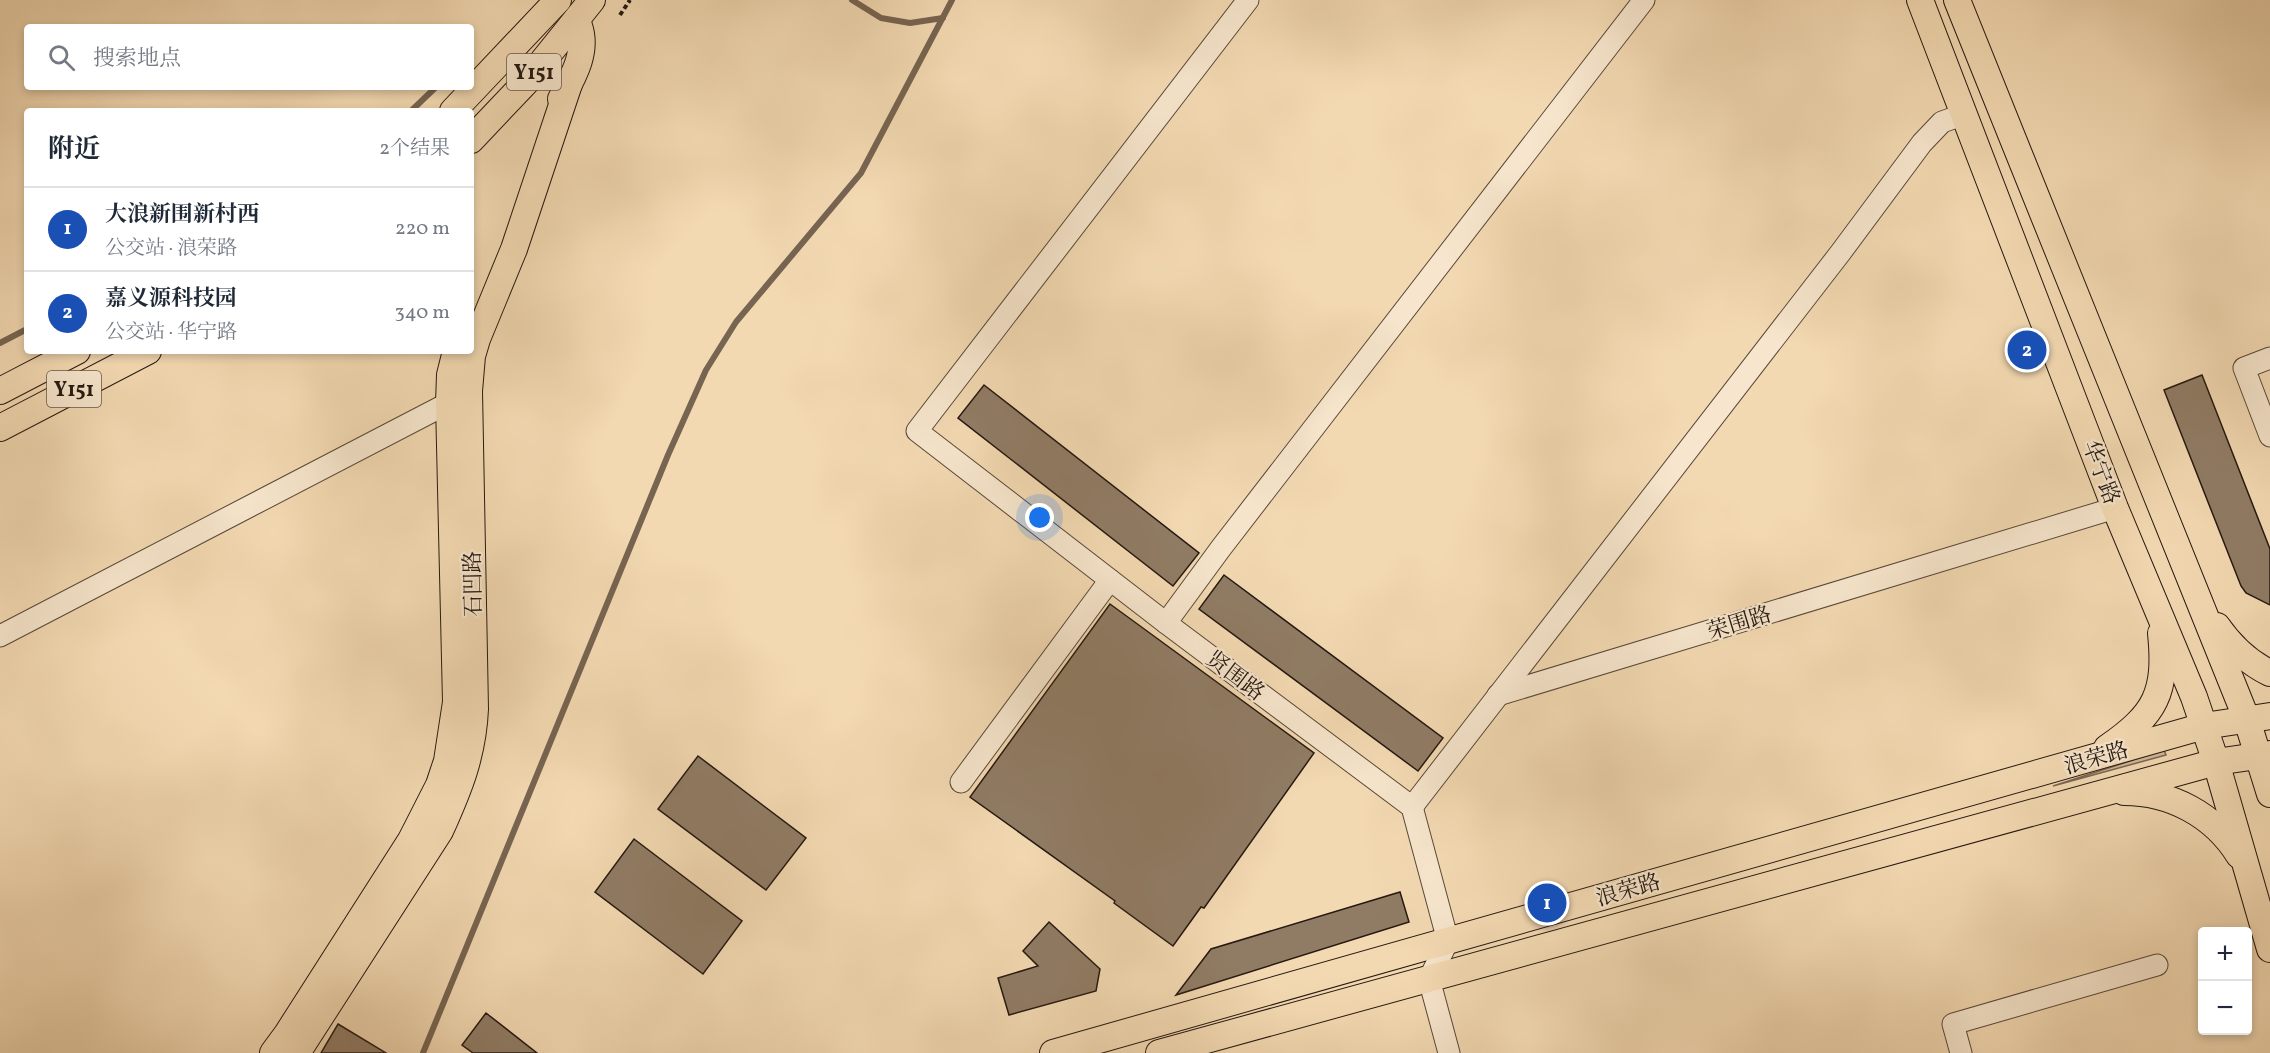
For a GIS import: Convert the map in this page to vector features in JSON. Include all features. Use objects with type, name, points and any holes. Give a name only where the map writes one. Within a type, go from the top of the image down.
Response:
[{"type":"main road","name":"Y151","points":[[474,89],[558,0]]},
{"type":"main road","name":"Y151","points":[[474,137],[526,82],[592,0]]},
{"type":"main road","name":"华宁路","points":[[1920,0],[1962,115],[2115,508],[2188,682],[2216,762],[2270,949]]},
{"type":"main road","name":"华宁路","points":[[1958,0],[2200,602],[2258,718],[2270,794]]},
{"type":"main road","name":"石凹路","points":[[474,349],[514,249],[582,48],[582,34],[579,26],[573,26]]},
{"type":"main road","name":"石凹路","points":[[474,302],[531,165],[569,84]]},
{"type":"main road","name":"Y151","points":[[456,108],[473,90]]},
{"type":"main road","name":"Y151","points":[[0,391],[71,354]]},
{"type":"main road","name":"Y151","points":[[0,428],[142,354]]},
{"type":"main road","name":"石凹路","points":[[297,1053],[440,831],[454,800],[471,751],[475,709],[459,397],[450,375],[455,354]]},
{"type":"main road","name":"石凹路","points":[[273,1053],[411,840],[440,785],[447,761],[456,702],[459,397],[473,354]]},
{"type":"main road","points":[[2200,602],[2223,634],[2240,652],[2254,665],[2270,673]]},
{"type":"main road","points":[[2082,760],[2119,740],[2151,710],[2162,673],[2163,650],[2160,617]]},
{"type":"main road","name":"浪荣路","points":[[1053,1053],[2204,726],[2258,718]]},
{"type":"main road","name":"浪荣路","points":[[1159,1053],[2216,762],[2264,755]]},
{"type":"main road","points":[[2106,793],[2134,792],[2175,800],[2204,818],[2233,846],[2246,868]]},
{"type":"street","name":"贤围路","points":[[1248,0],[917,431],[1166,623],[1412,807]]},
{"type":"street","points":[[1166,623],[1221,548],[1644,0]]},
{"type":"street","points":[[1449,1053],[1429,979],[1448,941],[1412,807],[1841,252],[1922,143],[1942,122],[1962,115]]},
{"type":"street","points":[[2270,358],[2244,368],[2270,436]]},
{"type":"street","points":[[0,636],[459,397]]},
{"type":"street","name":"荣围路","points":[[1498,695],[2115,508]]},
{"type":"street","points":[[961,782],[1110,580]]},
{"type":"street","points":[[1961,1053],[1953,1024],[2157,966]]},
{"type":"path","points":[[620,15],[630,0]]},
{"type":"shaded area","points":[[2164,750],[2166,755],[2053,786]]},
{"type":"building","points":[[2202,375],[2270,549],[2270,605],[2246,593],[2241,586],[2164,390]]},
{"type":"building","points":[[984,385],[1199,553],[1173,586],[958,418]]},
{"type":"building","points":[[1224,575],[1443,738],[1418,771],[1199,609]]},
{"type":"building","points":[[1110,604],[1314,753],[1204,908],[1201,907],[1173,946],[1114,903],[1115,901],[970,797]]},
{"type":"building","points":[[698,756],[806,838],[766,890],[658,809]]},
{"type":"building","points":[[634,839],[742,921],[703,974],[595,892]]},
{"type":"building","points":[[1400,892],[1409,922],[1176,995],[1211,949]]},
{"type":"building","points":[[1049,922],[1100,969],[1096,991],[1009,1015],[998,978],[1038,966],[1023,951]]},
{"type":"building","points":[[486,1013],[537,1053],[473,1053],[462,1045]]},
{"type":"building","points":[[338,1024],[386,1053],[321,1053]]},
{"type":"waterway","points":[[852,0],[881,18],[910,23],[943,18]]},
{"type":"waterway","points":[[423,1053],[668,455],[706,370],[736,322],[861,173],[952,0]]},
{"type":"waterway","points":[[414,108],[433,90]]},
{"type":"waterway","points":[[0,343],[24,331]]},
{"type":"place","name":"嘉义源科技园","points":[[2027,350]]},
{"type":"place","name":"大浪新围新村西","points":[[1547,903]]}]
